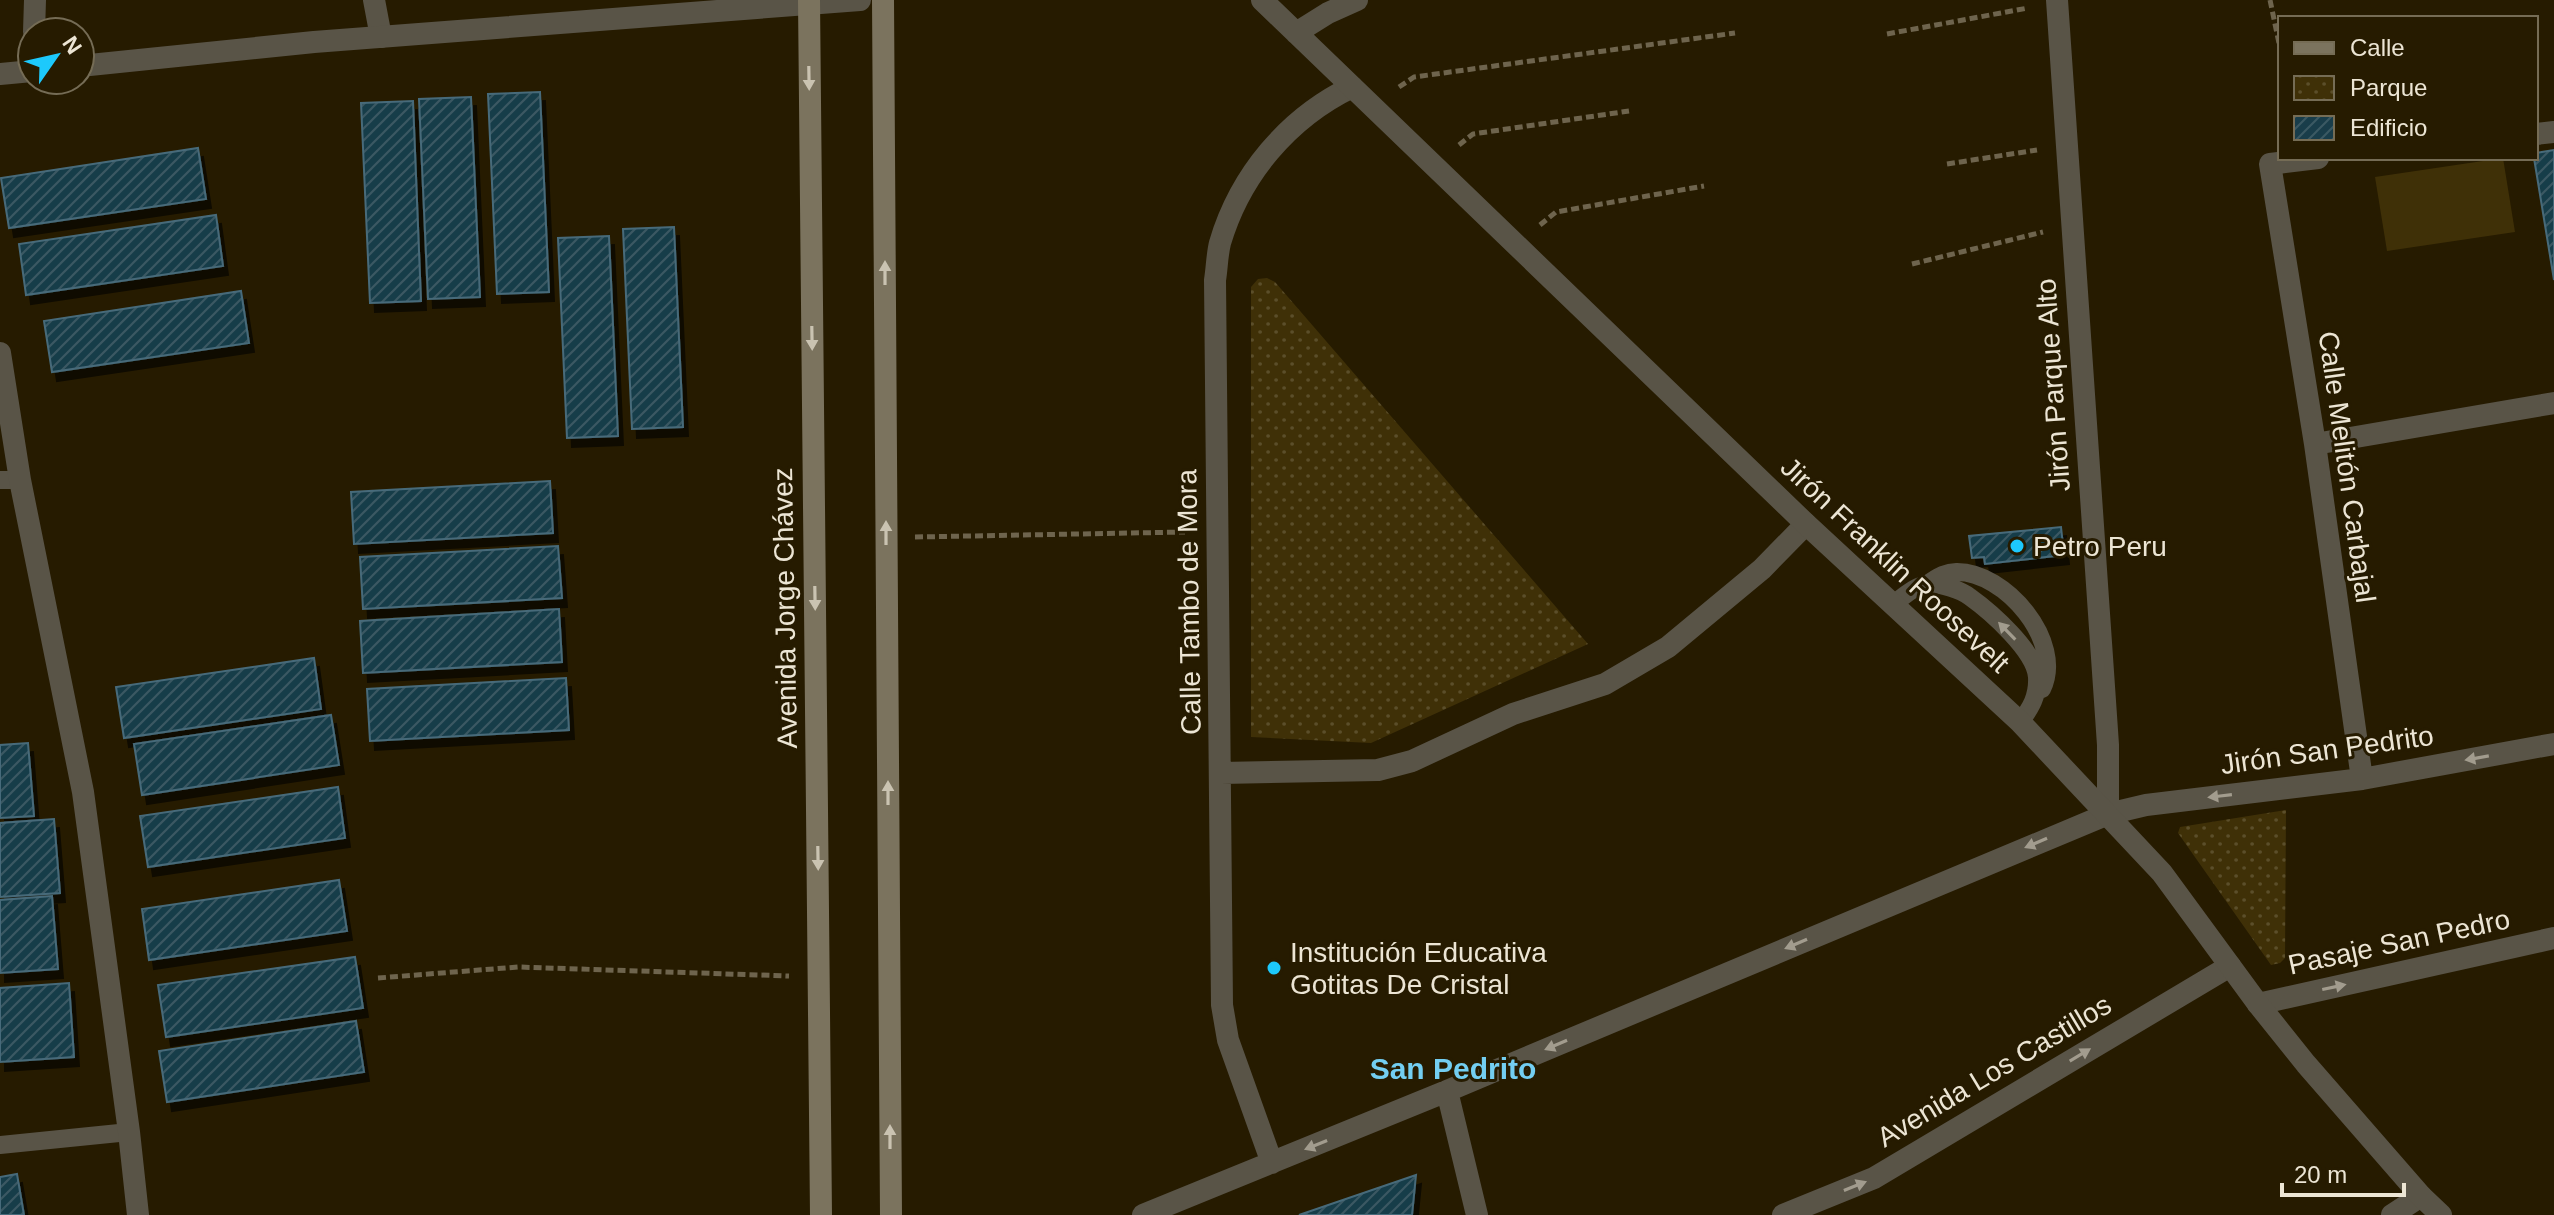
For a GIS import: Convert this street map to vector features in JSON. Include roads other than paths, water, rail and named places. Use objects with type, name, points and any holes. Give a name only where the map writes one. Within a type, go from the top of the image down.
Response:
[{"type":"main road","points":[[883,0],[891,1215]]},
{"type":"main road","name":"Avenida Jorge Chávez","points":[[809,2],[821,1215]]},
{"type":"street","points":[[374,0],[381,37]]},
{"type":"street","points":[[96,64],[381,37],[860,0]]},
{"type":"street","name":"Jirón Franklin Roosevelt","points":[[1262,0],[1892,605],[2026,714],[2108,814],[2162,873],[2306,1064],[2441,1215]]},
{"type":"street","points":[[1296,33],[1357,0]]},
{"type":"street","name":"Jirón Parque Alto","points":[[2057,2],[2108,745],[2108,814]]},
{"type":"street","name":"Calle Tambo de Mora","points":[[1272,1163],[1228,1040],[1222,1005],[1215,280],[1220,245],[1238,196],[1253,172],[1277,142],[1310,111],[1352,87]]},
{"type":"street","name":"Calle Melitón Carbajal","points":[[2302,160],[2270,164],[2315,444],[2362,779]]},
{"type":"street","points":[[0,353],[10,480],[83,792],[138,1215]]},
{"type":"street","points":[[2315,444],[2554,403]]},
{"type":"street","points":[[1221,773],[1378,770],[1412,761],[1513,714],[1605,684],[1668,647],[1762,569],[1806,524]]},
{"type":"street","name":"Jirón San Pedrito","points":[[1143,1215],[2108,814],[2146,805],[2362,779],[2554,744]]},
{"type":"street","name":"Pasaje San Pedro","points":[[2258,1004],[2554,938]]},
{"type":"street","name":"Avenida Los Castillos","points":[[1783,1215],[1874,1178],[2230,966]]},
{"type":"street","points":[[1447,1091],[1477,1215]]},
{"type":"street","points":[[2392,1215],[2421,1196]]},
{"type":"lane","points":[[1892,605],[1910,591],[1944,574],[1958,572],[1987,580],[2018,603],[2034,622],[2044,641],[2048,663],[2045,685],[2026,714]]},
{"type":"lane","points":[[1927,584],[1968,595],[2006,629],[2029,656],[2037,673],[2037,690],[2026,714]]},
{"type":"lane","points":[[0,1145],[129,1132]]},
{"type":"place","name":"Petro Peru","points":[[2017,546]]},
{"type":"place","name":"Institución Educativa Gotitas De Cristal","points":[[1274,968]]},
{"type":"district","name":"San Pedrito","points":[[1453,1068]]}]
